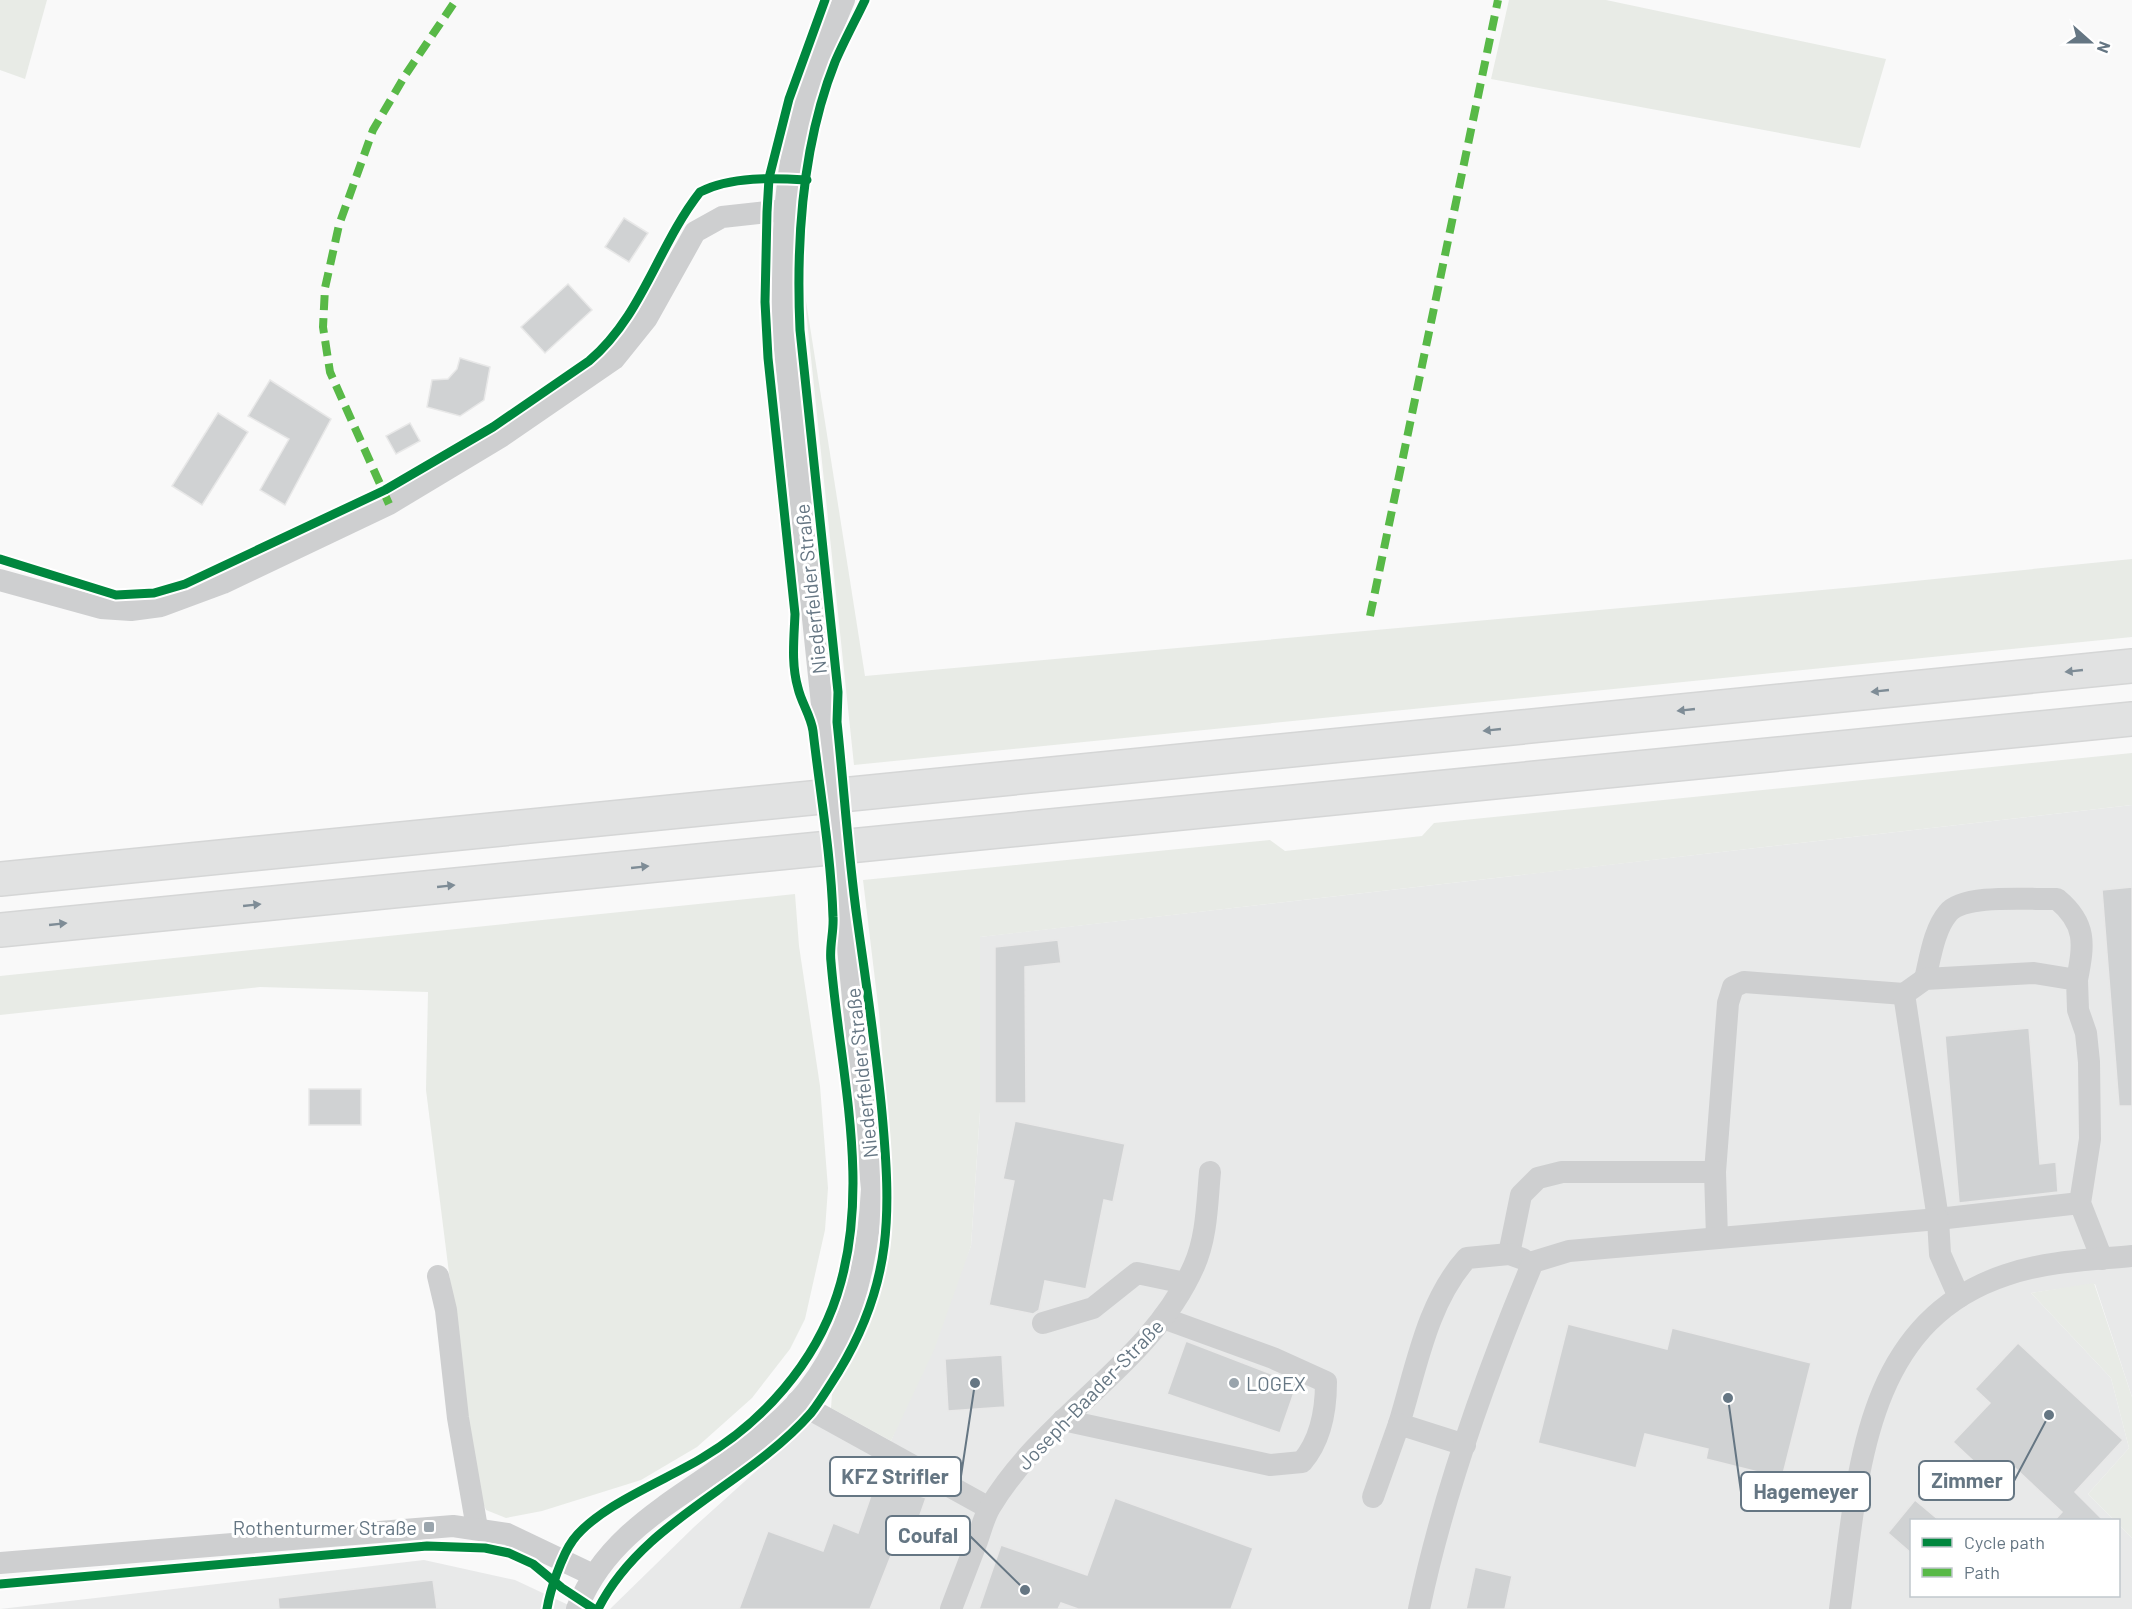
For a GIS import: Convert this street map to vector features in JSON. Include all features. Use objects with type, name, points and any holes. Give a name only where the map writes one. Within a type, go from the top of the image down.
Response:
[{"type":"highway","points":[[0,879],[2132,666]]},
{"type":"highway","points":[[0,930],[2132,719]]},
{"type":"street","name":"Niederfelder Straße","points":[[577,1609],[593,1575],[617,1544],[638,1524],[736,1456],[797,1402],[831,1353],[842,1329],[864,1263],[870,1227],[872,1189],[783,330],[785,210],[791,159],[801,117],[844,0]]},
{"type":"street","points":[[0,580],[101,608],[131,610],[161,606],[223,583],[389,504],[502,436],[591,377],[620,352],[647,318],[695,232],[722,217],[785,210]]},
{"type":"street","points":[[1924,979],[1941,925],[1947,913],[1956,906],[1970,901],[2057,899],[2074,913],[2081,937],[2082,953],[2077,980],[2078,1010],[2086,1033],[2089,1062],[2090,1139],[2080,1203],[2102,1258]]},
{"type":"street","points":[[1717,1238],[1715,1172],[1728,1004],[1733,987],[1744,982],[1904,994],[1924,979],[2034,973],[2077,980]]},
{"type":"street","points":[[1904,994],[1938,1219],[1940,1254],[1959,1297]]},
{"type":"street","name":"Joseph-Baader-Straße","points":[[951,1609],[989,1508],[1021,1465],[1063,1420],[1131,1357],[1163,1318],[1185,1283],[1195,1265],[1204,1232],[1210,1172]]},
{"type":"street","points":[[1509,1254],[1521,1195],[1538,1178],[1562,1172],[1715,1172]]},
{"type":"street","points":[[1373,1497],[1399,1424],[1431,1319],[1450,1277],[1467,1258],[1509,1254],[1533,1262],[1569,1251],[1938,1219],[2080,1203]]},
{"type":"street","points":[[1840,1609],[1862,1460],[1871,1419],[1887,1379],[1909,1343],[1936,1315],[1959,1297],[2004,1275],[2040,1265],[2132,1256]]},
{"type":"street","points":[[1419,1609],[1438,1528],[1465,1445],[1499,1342],[1533,1262]]},
{"type":"street","points":[[1043,1323],[1093,1308],[1137,1273],[1185,1283]]},
{"type":"street","points":[[438,1276],[446,1310],[458,1418],[477,1528]]},
{"type":"street","points":[[1063,1420],[1270,1465],[1302,1462],[1312,1451],[1323,1419],[1326,1382],[1274,1358],[1163,1318]]},
{"type":"street","points":[[797,1402],[989,1508]]},
{"type":"street","points":[[1399,1424],[1465,1445]]},
{"type":"street","points":[[0,1563],[429,1527],[477,1528],[507,1534],[536,1545],[593,1575]]},
{"type":"shaded area","points":[[0,0],[47,0],[25,79],[0,70]]},
{"type":"shaded area","points":[[1509,0],[1606,0],[1886,59],[1860,148],[1491,79]]},
{"type":"shaded area","points":[[803,282],[865,676],[1855,587],[2132,559],[2132,637],[854,765]]},
{"type":"shaded area","points":[[2132,753],[2132,805],[980,937],[980,1112],[971,1246],[934,1350],[891,1441],[831,1408],[832,1394],[868,1321],[880,1287],[892,1209],[891,1161],[879,1013],[863,880],[1270,840],[1285,851],[1422,836],[1434,823]]},
{"type":"shaded area","points":[[2132,805],[2132,1397],[2095,1284],[2031,1293],[2111,1378],[2129,1448],[2088,1494],[2113,1519],[1910,1519],[1910,1597],[2120,1597],[2120,1526],[2132,1538],[2132,1609],[610,1609],[694,1527],[805,1427],[831,1408],[891,1441],[971,1246],[980,1112],[979,937]]},
{"type":"shaded area","points":[[795,894],[799,946],[820,1086],[828,1188],[825,1230],[805,1319],[790,1349],[752,1398],[697,1447],[641,1480],[542,1511],[506,1518],[486,1510],[476,1488],[426,1090],[428,992],[260,987],[0,1015],[0,976]]},
{"type":"shaded area","points":[[2094,1283],[2132,1397],[2132,1538],[2120,1526],[2120,1519],[2113,1519],[2088,1494],[2129,1448],[2111,1378],[2031,1293]]},
{"type":"shaded area","points":[[424,1560],[515,1580],[577,1609],[0,1609]]},
{"type":"building","points":[[624,218],[648,233],[629,262],[605,247]]},
{"type":"building","points":[[568,284],[592,310],[545,353],[521,327]]},
{"type":"building","points":[[460,358],[490,367],[484,400],[460,416],[427,407],[432,380],[448,379],[457,369]]},
{"type":"building","points":[[270,380],[331,419],[285,505],[260,490],[289,439],[248,416]]},
{"type":"building","points":[[218,413],[248,432],[202,505],[172,486]]},
{"type":"building","points":[[410,423],[420,441],[396,454],[386,436]]},
{"type":"building","points":[[2132,887],[2132,1106],[2119,1106],[2102,890]]},
{"type":"building","points":[[1058,940],[1061,963],[1025,967],[1026,1103],[995,1103],[995,947]]},
{"type":"building","points":[[2029,1028],[2040,1164],[2056,1162],[2058,1192],[1959,1203],[1945,1036]]},
{"type":"building","points":[[309,1089],[361,1089],[361,1125],[309,1125]]},
{"type":"building","points":[[1015,1121],[1125,1144],[1113,1202],[1104,1200],[1086,1289],[1045,1281],[1039,1310],[1033,1314],[989,1305],[1014,1181],[1003,1179]]},
{"type":"building","points":[[1568,1324],[1667,1349],[1672,1328],[1811,1363],[1782,1478],[1706,1459],[1708,1449],[1645,1434],[1636,1468],[1538,1443]]},
{"type":"building","name":"LOGEX","points":[[1186,1341],[1297,1384],[1280,1433],[1167,1394]]},
{"type":"building","points":[[2018,1343],[2123,1440],[2075,1492],[2102,1519],[2056,1519],[2062,1512],[2015,1468],[1999,1485],[1953,1442],[1990,1403],[1975,1389]]},
{"type":"building","points":[[1002,1355],[1005,1407],[948,1411],[945,1359]]},
{"type":"building","points":[[876,1481],[926,1498],[914,1532],[902,1528],[870,1609],[739,1609],[768,1531],[823,1551],[833,1523],[858,1533]]},
{"type":"building","points":[[1115,1498],[1253,1548],[1231,1609],[1078,1609],[1061,1603],[1058,1609],[979,1609],[1001,1545],[1087,1575]]},
{"type":"building","points":[[1915,1500],[1938,1519],[1910,1519],[1910,1552],[1888,1533]]},
{"type":"building","points":[[1475,1567],[1512,1576],[1505,1609],[1466,1609]]},
{"type":"building","points":[[433,1580],[437,1609],[279,1609],[278,1598]]},
{"type":"marked path","points":[[389,504],[330,372],[323,327],[325,288],[339,225],[373,130],[406,74],[456,0]]},
{"type":"marked path","points":[[1370,616],[1498,0]]},
{"type":"cycle path","points":[[547,1609],[565,1554],[573,1540],[584,1528],[633,1494],[702,1458],[724,1443],[766,1409],[784,1388],[801,1367],[827,1320],[837,1295],[847,1254],[852,1213],[853,1171],[831,956],[833,923],[830,870],[813,731],[799,693],[794,670],[795,614],[768,358],[765,302],[769,178],[789,99],[825,0]]},
{"type":"cycle path","points":[[598,1609],[617,1578],[641,1551],[668,1527],[757,1462],[811,1413],[839,1371],[857,1338],[870,1307],[879,1276],[884,1246],[887,1183],[882,1113],[849,845],[837,722],[838,692],[800,330],[799,297],[804,194],[815,127],[835,62],[865,0]]},
{"type":"cycle path","points":[[0,559],[116,595],[154,593],[185,584],[385,490],[493,427],[589,361],[608,343],[637,302],[672,235],[700,192],[725,183],[739,181],[807,180]]},
{"type":"cycle path","points":[[0,1584],[427,1546],[485,1548],[509,1553],[533,1564],[562,1588],[594,1609]]},
{"type":"place","name":"KFZ Strifler","points":[[975,1383]]},
{"type":"place","name":"LOGEX","points":[[1234,1383]]},
{"type":"place","name":"Hagemeyer","points":[[1728,1398]]},
{"type":"place","name":"Zimmer","points":[[2049,1415]]},
{"type":"place","name":"Rothenturmer Straße","points":[[429,1527]]},
{"type":"place","name":"Coufal","points":[[1025,1590]]}]
